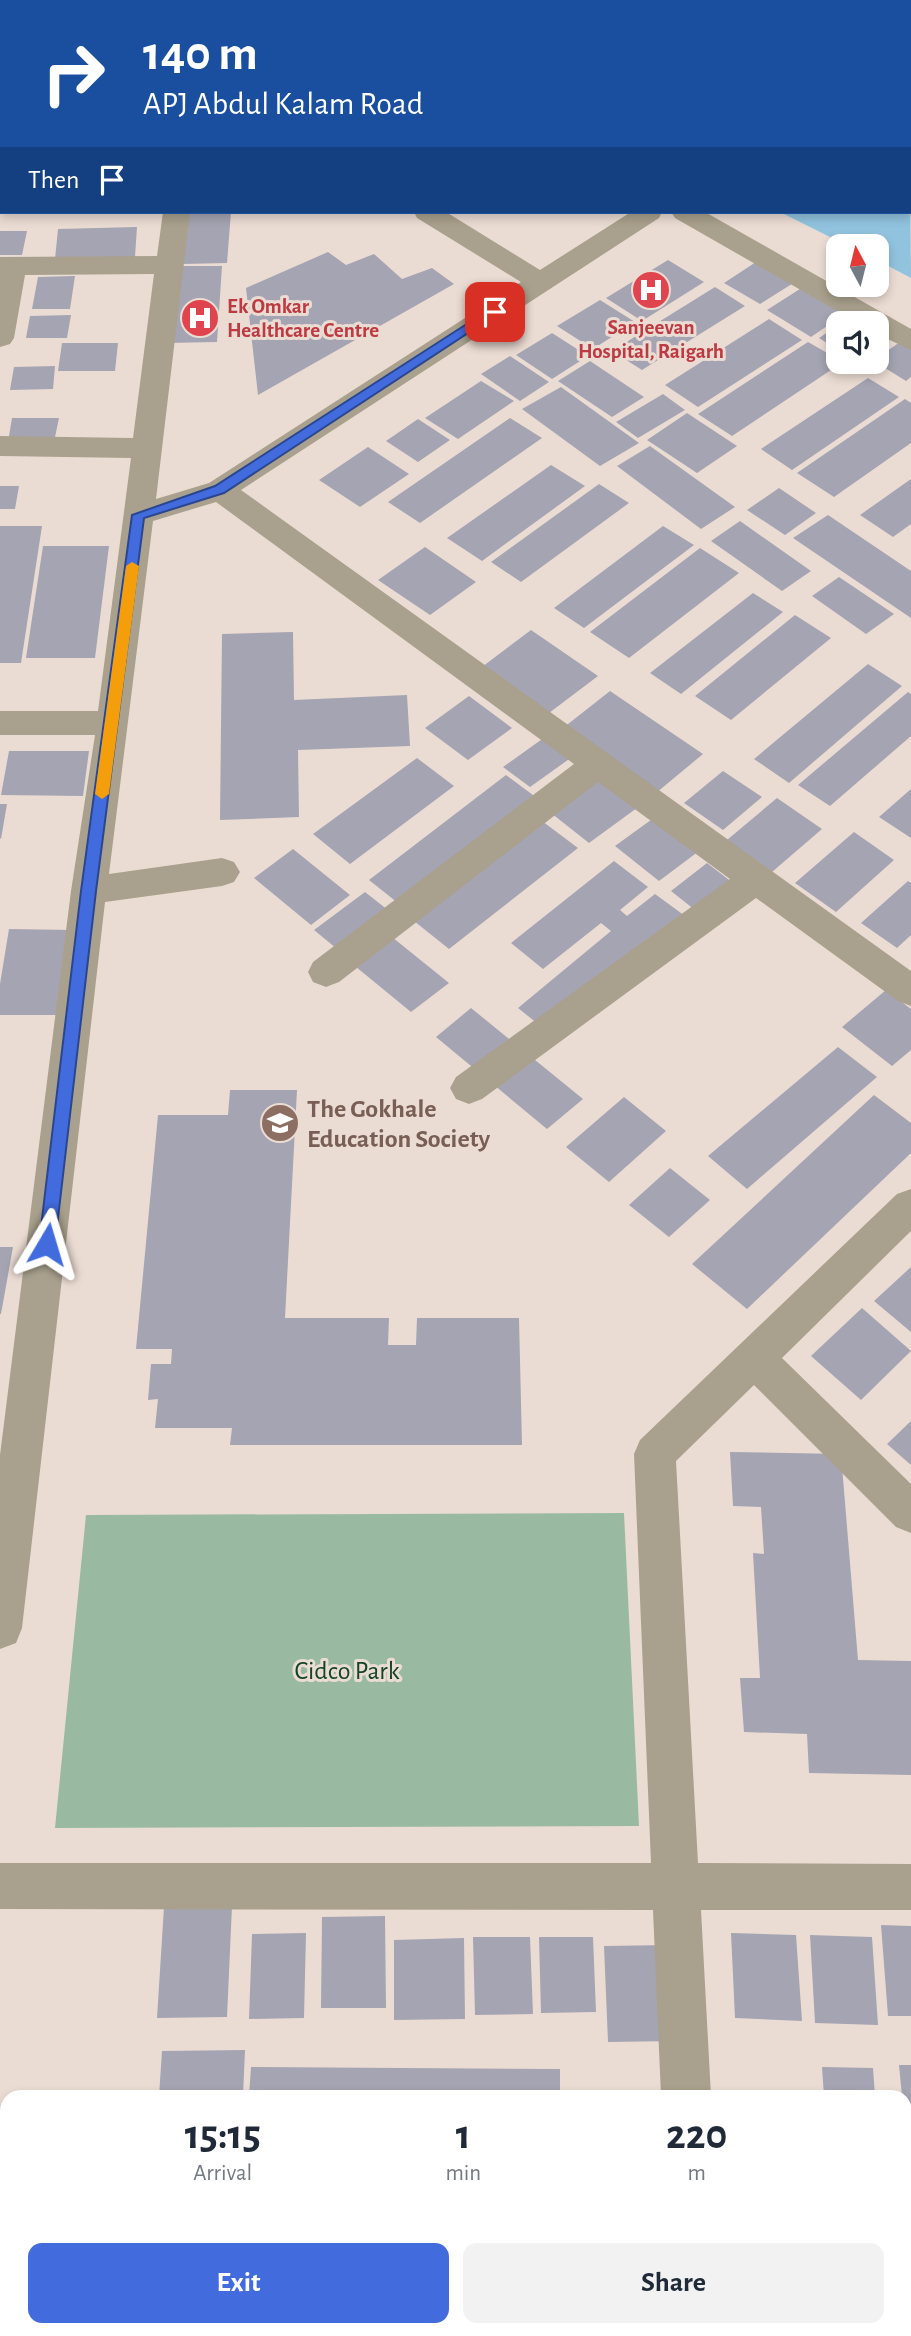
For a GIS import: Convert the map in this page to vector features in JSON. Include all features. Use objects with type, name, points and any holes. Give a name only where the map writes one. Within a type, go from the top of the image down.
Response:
[{"type":"street","points":[[0,1628],[12,1434],[113,723],[176,214]]},
{"type":"street","points":[[430,214],[540,282]]},
{"type":"street","points":[[138,515],[220,489],[646,214]]},
{"type":"street","points":[[689,214],[911,341]]},
{"type":"street","points":[[0,338],[6,266],[169,265]]},
{"type":"street","points":[[0,446],[147,448]]},
{"type":"street","points":[[220,489],[911,991]]},
{"type":"street","points":[[0,723],[113,723]]},
{"type":"street","points":[[326,972],[598,764]]},
{"type":"street","points":[[89,891],[222,872]]},
{"type":"street","points":[[470,1088],[756,879]]},
{"type":"street","points":[[686,2090],[655,1454],[911,1206]]},
{"type":"street","points":[[755,1359],[911,1513]]},
{"type":"street","points":[[0,1886],[911,1887]]},
{"type":"green space","name":"Cidco Park","points":[[624,1513],[639,1826],[55,1828],[86,1515]]},
{"type":"water","points":[[784,214],[910,214],[911,278],[889,266],[889,234],[826,235]]},
{"type":"building","points":[[188,214],[231,214],[227,263],[183,264]]},
{"type":"building","points":[[137,227],[135,257],[55,259],[58,229]]},
{"type":"building","points":[[0,231],[27,231],[22,255],[0,255]]},
{"type":"building","points":[[328,252],[346,265],[374,254],[402,279],[432,268],[454,284],[258,395],[246,288]]},
{"type":"building","points":[[668,260],[704,282],[642,321],[606,298]]},
{"type":"building","points":[[759,260],[795,282],[760,304],[724,283]]},
{"type":"building","points":[[172,266],[222,266],[217,342],[165,343]]},
{"type":"building","points":[[75,276],[70,309],[32,309],[38,277]]},
{"type":"building","points":[[715,287],[745,306],[642,370],[612,351]]},
{"type":"building","points":[[803,287],[843,311],[826,311],[826,327],[811,337],[767,310]]},
{"type":"building","points":[[600,300],[635,322],[593,349],[557,326]]},
{"type":"building","points":[[71,315],[67,338],[26,338],[30,316]]},
{"type":"building","points":[[769,319],[802,340],[698,407],[665,385]]},
{"type":"building","points":[[552,333],[588,356],[552,379],[516,355]]},
{"type":"building","points":[[826,333],[826,342],[819,338]]},
{"type":"building","points":[[808,342],[826,352],[826,373],[732,436],[698,414]]},
{"type":"building","points":[[900,342],[911,348],[911,377],[906,381],[889,370],[889,350]]},
{"type":"building","points":[[62,343],[118,343],[115,371],[58,371]]},
{"type":"building","points":[[510,356],[549,382],[520,401],[481,374]]},
{"type":"building","points":[[590,361],[644,397],[612,417],[558,381]]},
{"type":"building","points":[[55,366],[53,389],[10,390],[14,367]]},
{"type":"building","points":[[868,378],[899,397],[792,470],[761,449]]},
{"type":"building","points":[[481,381],[514,401],[458,439],[425,418]]},
{"type":"building","points":[[561,387],[639,443],[600,466],[522,409]]},
{"type":"building","points":[[663,394],[685,410],[638,438],[616,422]]},
{"type":"building","points":[[905,399],[911,403],[911,443],[834,497],[797,473]]},
{"type":"building","points":[[687,413],[737,446],[697,473],[647,440]]},
{"type":"building","points":[[12,418],[59,418],[54,442],[8,442]]},
{"type":"building","points":[[510,418],[542,438],[420,523],[388,502]]},
{"type":"building","points":[[418,419],[450,440],[418,462],[386,441]]},
{"type":"building","points":[[650,446],[735,507],[701,529],[617,466]]},
{"type":"building","points":[[368,447],[409,474],[360,507],[319,480]]},
{"type":"building","points":[[551,465],[585,486],[482,561],[447,538]]},
{"type":"building","points":[[911,479],[911,524],[893,537],[860,515]]},
{"type":"building","points":[[599,484],[629,503],[521,582],[491,562]]},
{"type":"building","points":[[0,486],[19,486],[15,509],[0,509]]},
{"type":"building","points":[[779,488],[816,513],[785,535],[747,510]]},
{"type":"building","points":[[828,515],[911,571],[911,618],[793,538]]},
{"type":"building","points":[[740,521],[811,571],[782,591],[711,541]]},
{"type":"building","points":[[0,526],[42,526],[21,663],[0,663]]},
{"type":"building","points":[[663,526],[694,545],[584,628],[554,608]]},
{"type":"building","points":[[43,546],[109,546],[95,658],[26,658]]},
{"type":"building","points":[[425,547],[476,582],[430,615],[378,580]]},
{"type":"building","points":[[700,548],[739,573],[629,658],[590,632]]},
{"type":"building","points":[[839,577],[894,614],[866,634],[812,596]]},
{"type":"building","points":[[753,593],[783,612],[681,694],[650,673]]},
{"type":"building","points":[[795,615],[831,638],[731,720],[695,696]]},
{"type":"building","points":[[531,630],[598,676],[549,713],[482,667]]},
{"type":"building","points":[[293,632],[294,700],[407,695],[410,746],[298,750],[299,817],[220,820],[222,634]]},
{"type":"building","points":[[868,664],[902,686],[789,783],[754,759]]},
{"type":"building","points":[[610,691],[703,754],[656,793],[563,728]]},
{"type":"building","points":[[908,692],[911,694],[911,736],[830,806],[798,785]]},
{"type":"building","points":[[469,696],[512,728],[468,760],[425,728]]},
{"type":"building","points":[[545,737],[572,757],[530,787],[503,767]]},
{"type":"building","points":[[9,751],[89,751],[83,796],[1,795]]},
{"type":"building","points":[[417,758],[454,786],[350,864],[313,834]]},
{"type":"building","points":[[723,771],[762,797],[723,830],[684,803]]},
{"type":"building","points":[[506,775],[541,801],[403,907],[369,880]]},
{"type":"building","points":[[602,776],[641,805],[589,843],[551,813]]},
{"type":"building","points":[[911,789],[911,838],[879,817]]},
{"type":"building","points":[[777,798],[822,829],[772,872],[727,840]]},
{"type":"building","points":[[0,804],[7,804],[1,839],[0,838]]},
{"type":"building","points":[[655,817],[699,851],[659,881],[615,846]]},
{"type":"building","points":[[542,821],[578,848],[449,949],[414,921]]},
{"type":"building","points":[[854,832],[894,860],[836,912],[795,883]]},
{"type":"building","points":[[293,849],[350,895],[311,925],[254,878]]},
{"type":"building","points":[[614,861],[648,887],[620,910],[627,916],[655,894],[696,924],[558,1040],[518,1008],[611,931],[601,923],[543,969],[511,943]]},
{"type":"building","points":[[707,863],[750,896],[714,925],[671,891]]},
{"type":"building","points":[[908,881],[911,883],[911,935],[897,948],[861,923]]},
{"type":"building","points":[[365,892],[393,914],[342,953],[314,930]]},
{"type":"building","points":[[9,929],[72,930],[61,1015],[0,1015],[0,984]]},
{"type":"building","points":[[387,933],[449,983],[411,1012],[350,962]]},
{"type":"building","points":[[886,990],[911,1009],[911,1050],[892,1066],[842,1027]]},
{"type":"building","points":[[471,1008],[583,1099],[547,1129],[436,1037]]},
{"type":"building","points":[[838,1047],[877,1077],[747,1189],[708,1156]]},
{"type":"building","points":[[230,1090],[297,1090],[285,1318],[389,1318],[388,1345],[416,1345],[417,1318],[519,1318],[522,1445],[230,1445],[232,1428],[155,1428],[158,1399],[148,1400],[151,1364],[171,1364],[172,1349],[136,1349],[158,1115],[228,1115]]},
{"type":"building","points":[[874,1095],[911,1123],[911,1153],[747,1309],[692,1264]]},
{"type":"building","points":[[624,1097],[666,1131],[609,1182],[566,1147]]},
{"type":"building","points":[[670,1168],[710,1200],[669,1237],[629,1205]]},
{"type":"building","points":[[0,1247],[13,1247],[1,1314],[0,1314]]},
{"type":"building","points":[[911,1267],[911,1332],[874,1301]]},
{"type":"building","points":[[862,1308],[911,1351],[861,1400],[811,1356]]},
{"type":"building","points":[[911,1421],[911,1465],[887,1444]]},
{"type":"building","points":[[730,1452],[841,1454],[858,1660],[911,1661],[911,1775],[809,1773],[807,1734],[744,1732],[740,1678],[760,1678],[753,1553],[764,1554],[761,1507],[733,1506]]},
{"type":"building","points":[[232,1906],[227,2017],[157,2018],[164,1907]]},
{"type":"building","points":[[385,1916],[386,2008],[321,2008],[322,1917]]},
{"type":"building","points":[[881,1925],[911,1926],[911,2016],[888,2016]]},
{"type":"building","points":[[306,1933],[304,2018],[249,2019],[252,1934]]},
{"type":"building","points":[[731,1933],[796,1935],[802,2021],[735,2018]]},
{"type":"building","points":[[810,1935],[872,1937],[878,2025],[815,2023]]},
{"type":"building","points":[[473,1937],[530,1937],[533,2014],[475,2015]]},
{"type":"building","points":[[539,1937],[593,1937],[596,2012],[541,2013]]},
{"type":"building","points":[[464,1938],[465,2019],[394,2020],[394,1940]]},
{"type":"building","points":[[669,1945],[675,2041],[608,2042],[604,1946]]},
{"type":"building","points":[[245,2050],[243,2090],[159,2090],[162,2051]]},
{"type":"building","points":[[899,2065],[911,2065],[911,2090],[901,2090]]},
{"type":"building","points":[[251,2067],[560,2069],[560,2090],[249,2090]]},
{"type":"building","points":[[822,2067],[873,2068],[875,2090],[824,2090]]},
{"type":"slow traffic","points":[[102,794],[132,566]]},
{"type":"place","name":"Sanjeevan Hospital, Raigarh","points":[[651,290]]},
{"type":"place","name":"Ek Omkar Healthcare Centre","points":[[200,318]]},
{"type":"place","name":"The Gokhale Education Society","points":[[280,1123]]},
{"type":"route","points":[[47,1244],[138,515],[220,489],[495,312]]}]
